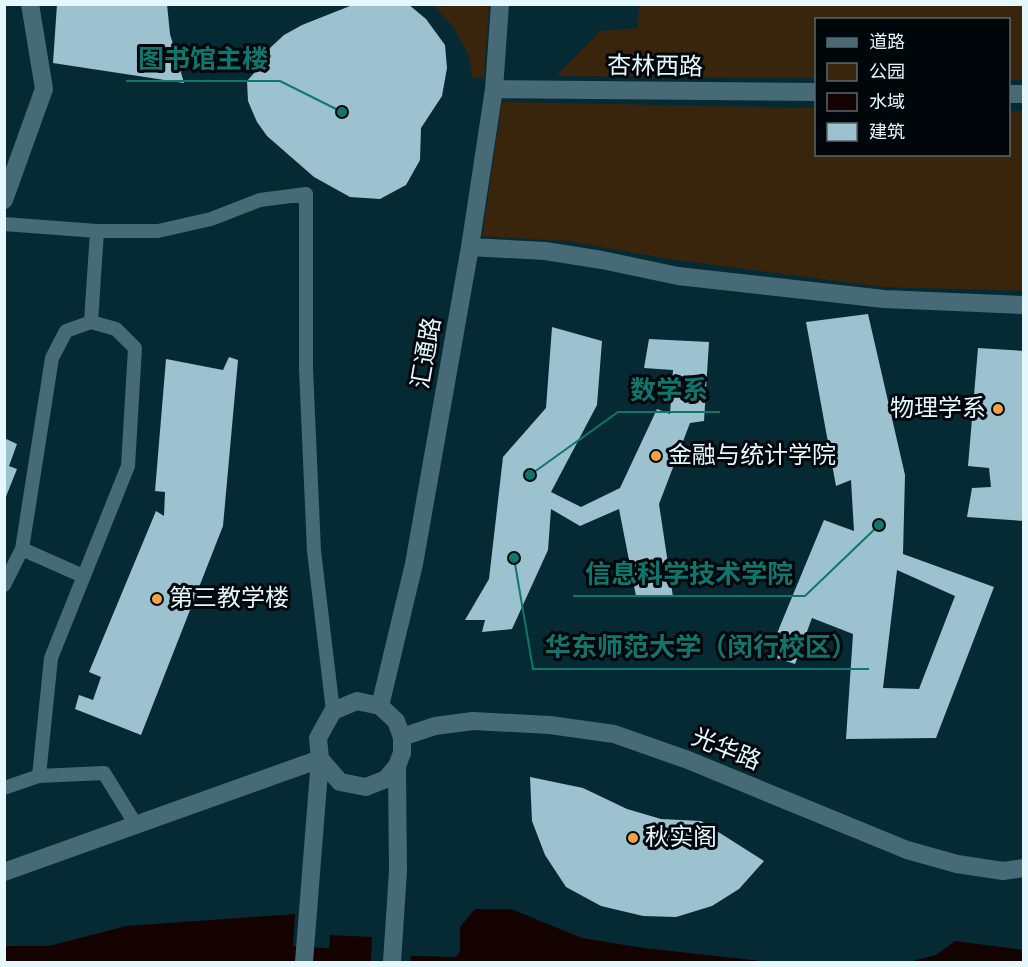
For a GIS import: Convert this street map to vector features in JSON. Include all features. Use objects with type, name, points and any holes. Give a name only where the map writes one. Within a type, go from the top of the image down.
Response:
[{"type":"street","points":[[6,195],[44,89],[30,4]]},
{"type":"street","name":"汇通路","points":[[380,706],[414,564],[470,247],[494,89],[500,4]]},
{"type":"street","name":"杏林西路","points":[[494,89],[815,92]]},
{"type":"street","points":[[4,224],[97,231],[158,231],[212,219],[260,200],[306,194],[306,369],[314,551],[333,711],[318,738],[320,759],[304,963]]},
{"type":"street","points":[[91,322],[97,231]]},
{"type":"street","points":[[470,247],[545,251],[678,276],[884,299],[1023,305]]},
{"type":"street","points":[[4,585],[21,549],[52,358],[66,331],[91,322],[116,329],[135,348],[128,466],[51,658],[39,776]]},
{"type":"street","points":[[21,549],[83,576]]},
{"type":"street","points":[[320,759],[340,782],[366,787],[386,779],[397,766],[402,753],[402,737],[396,721],[380,706],[357,701],[333,711]]},
{"type":"street","name":"光华路","points":[[402,737],[435,726],[473,722],[550,725],[614,734],[688,760],[907,850],[957,864],[1003,871],[1023,868]]},
{"type":"street","points":[[4,872],[320,759]]},
{"type":"street","points":[[392,963],[398,871],[397,766]]},
{"type":"street","points":[[4,788],[39,776],[104,773],[136,825]]},
{"type":"shaded area","points":[[5,5],[1023,5],[1023,962],[5,962]]},
{"type":"green space","points":[[433,5],[489,5],[484,78],[472,77],[469,56],[455,29]]},
{"type":"green space","points":[[639,5],[1023,5],[1023,80],[1010,80],[1010,18],[815,18],[815,78],[556,76],[600,31],[638,28]]},
{"type":"green space","points":[[502,102],[815,108],[815,156],[1010,156],[1010,111],[1023,111],[1023,291],[883,287],[676,260],[566,241],[482,236]]},
{"type":"water","points":[[475,909],[511,909],[582,938],[643,948],[772,962],[410,962],[411,956],[456,957],[460,951],[460,927]]},
{"type":"water","points":[[295,914],[292,962],[5,962],[5,946],[49,946],[126,926]]},
{"type":"water","points":[[330,935],[372,937],[371,962],[328,962]]},
{"type":"water","points":[[955,941],[1023,950],[1023,962],[908,962],[936,955]]},
{"type":"building","points":[[57,4],[167,4],[170,34],[184,83],[53,63]]},
{"type":"building","points":[[355,4],[408,4],[426,19],[445,45],[447,68],[442,96],[421,128],[420,160],[406,185],[380,199],[350,197],[314,177],[267,136],[257,122],[248,101],[247,81],[271,47],[284,35],[302,25]]},
{"type":"building","points":[[868,314],[905,475],[903,554],[994,587],[936,738],[846,739],[853,634],[812,618],[795,664],[768,655],[824,520],[854,531],[851,480],[836,486],[806,322]],"holes":[[[897,570],[955,596],[919,689],[883,688]]]},
{"type":"building","points":[[552,327],[602,341],[597,405],[551,492],[581,507],[620,488],[657,409],[670,414],[673,370],[644,368],[649,339],[709,342],[704,421],[690,423],[659,504],[673,597],[636,596],[619,509],[580,526],[551,509],[548,550],[512,629],[482,632],[485,620],[465,620],[489,579],[503,457],[546,408]]},
{"type":"building","name":"物理学系","points":[[978,348],[1024,351],[1024,521],[967,517],[972,488],[991,487],[989,468],[968,466]]},
{"type":"building","name":"第三教学楼","points":[[229,357],[238,360],[223,526],[141,735],[75,709],[79,695],[93,700],[101,677],[89,672],[156,511],[164,516],[165,492],[155,491],[166,359],[223,370]]},
{"type":"building","points":[[4,438],[17,444],[9,466],[17,469],[5,499]]},
{"type":"building","name":"秋实阁","points":[[530,777],[583,788],[627,809],[661,819],[701,821],[764,861],[739,889],[712,906],[676,917],[643,916],[601,906],[566,887],[545,855],[532,821]]},
{"type":"waterway","points":[[261,956],[353,962]]},
{"type":"place","name":"图书馆主楼","points":[[342,112]]},
{"type":"place","name":"物理学系","points":[[998,409]]},
{"type":"place","name":"金融与统计学院","points":[[656,456]]},
{"type":"place","name":"数学系","points":[[530,475]]},
{"type":"place","name":"信息科学技术学院","points":[[879,525]]},
{"type":"place","name":"华东师范大学（闵行校区）","points":[[514,558]]},
{"type":"place","name":"第三教学楼","points":[[157,599]]},
{"type":"place","name":"秋实阁","points":[[633,838]]}]
